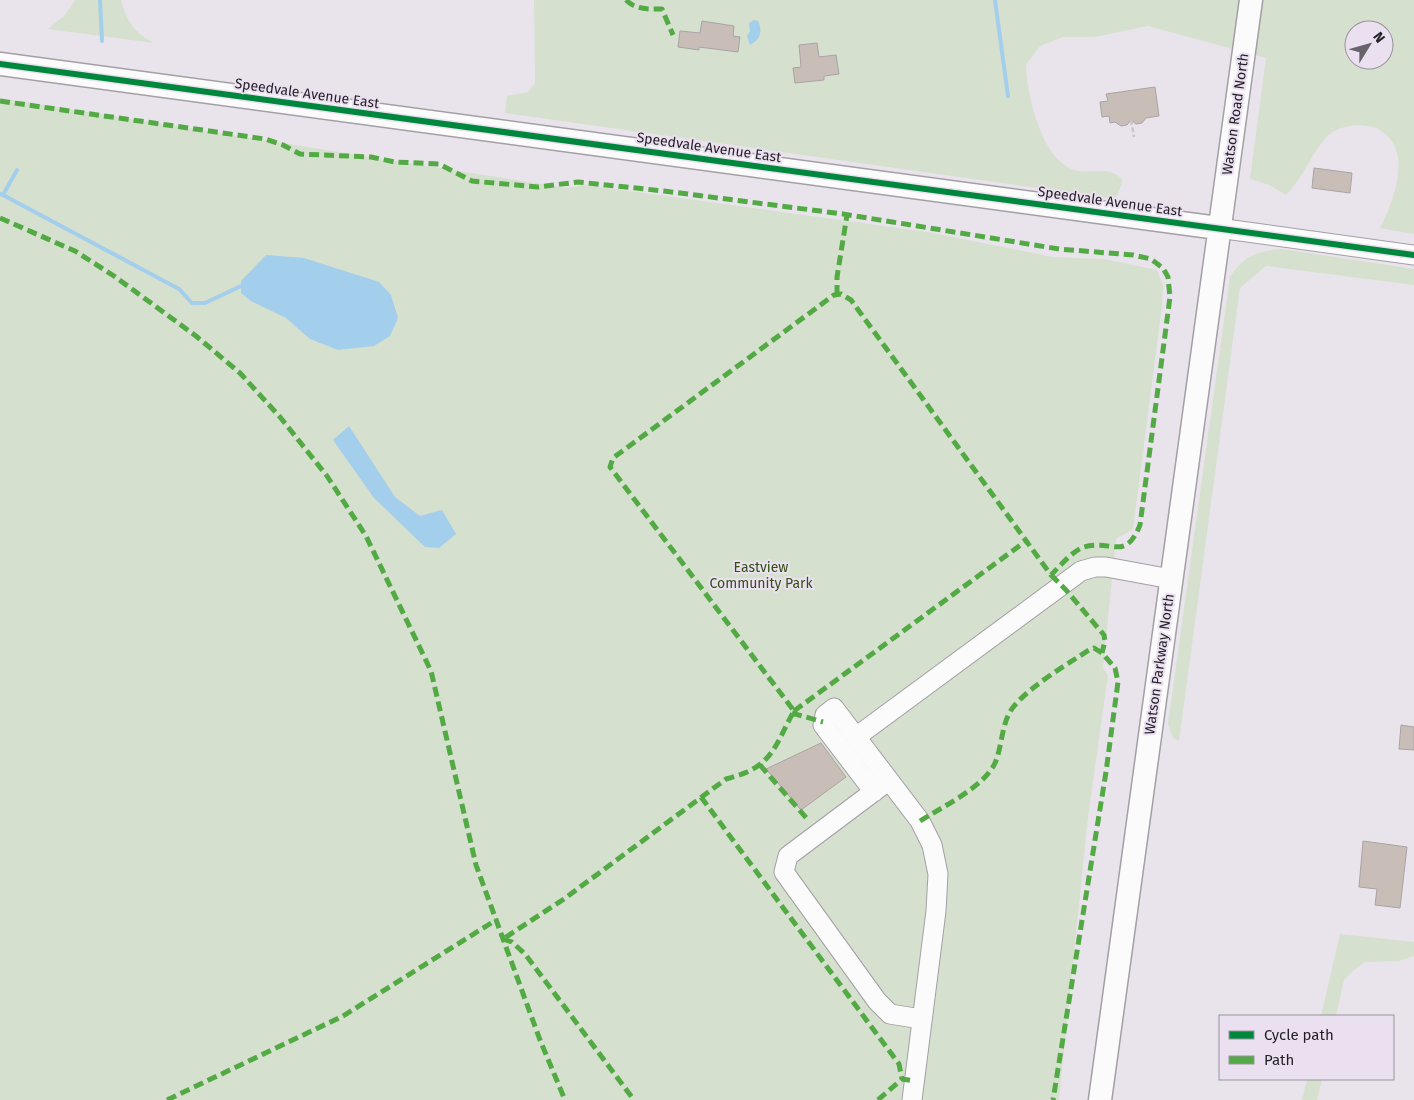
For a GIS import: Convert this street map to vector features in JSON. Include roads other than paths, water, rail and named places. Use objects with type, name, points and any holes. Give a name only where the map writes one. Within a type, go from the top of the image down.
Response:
[{"type":"main road","name":"Watson Road North","points":[[1218,228],[1251,0]]},
{"type":"main road","name":"Speedvale Avenue East","points":[[0,64],[1218,228]]},
{"type":"main road","name":"Watson Parkway North","points":[[1100,1100],[1218,228]]},
{"type":"street","name":"Speedvale Avenue East","points":[[1218,228],[1414,255]]},
{"type":"street","points":[[856,737],[1081,571],[1095,567],[1106,567],[1171,580]]},
{"type":"street","points":[[874,792],[823,725],[825,715],[834,708],[920,821],[932,845],[938,874],[936,911],[912,1100]]},
{"type":"street","points":[[889,780],[788,856],[784,872],[877,1002],[890,1014],[921,1020]]},
{"type":"water","points":[[754,20],[758,21],[760,25],[760,35],[750,45],[747,36],[750,31],[749,23]]},
{"type":"water","points":[[266,255],[304,258],[379,282],[391,295],[398,318],[390,336],[374,346],[338,350],[310,339],[286,318],[251,301],[241,293],[241,281]]},
{"type":"water","points":[[349,426],[395,497],[420,516],[442,510],[456,534],[439,548],[425,547],[374,498],[333,440]]},
{"type":"waterway","points":[[100,0],[102,41]]},
{"type":"waterway","points":[[995,0],[1008,96]]},
{"type":"waterway","points":[[0,194],[3,195],[17,170]]},
{"type":"waterway","points":[[3,195],[179,289],[192,303],[205,303],[241,286]]},
{"type":"park label","name":"Eastview Community Park","points":[[761,576]]}]
